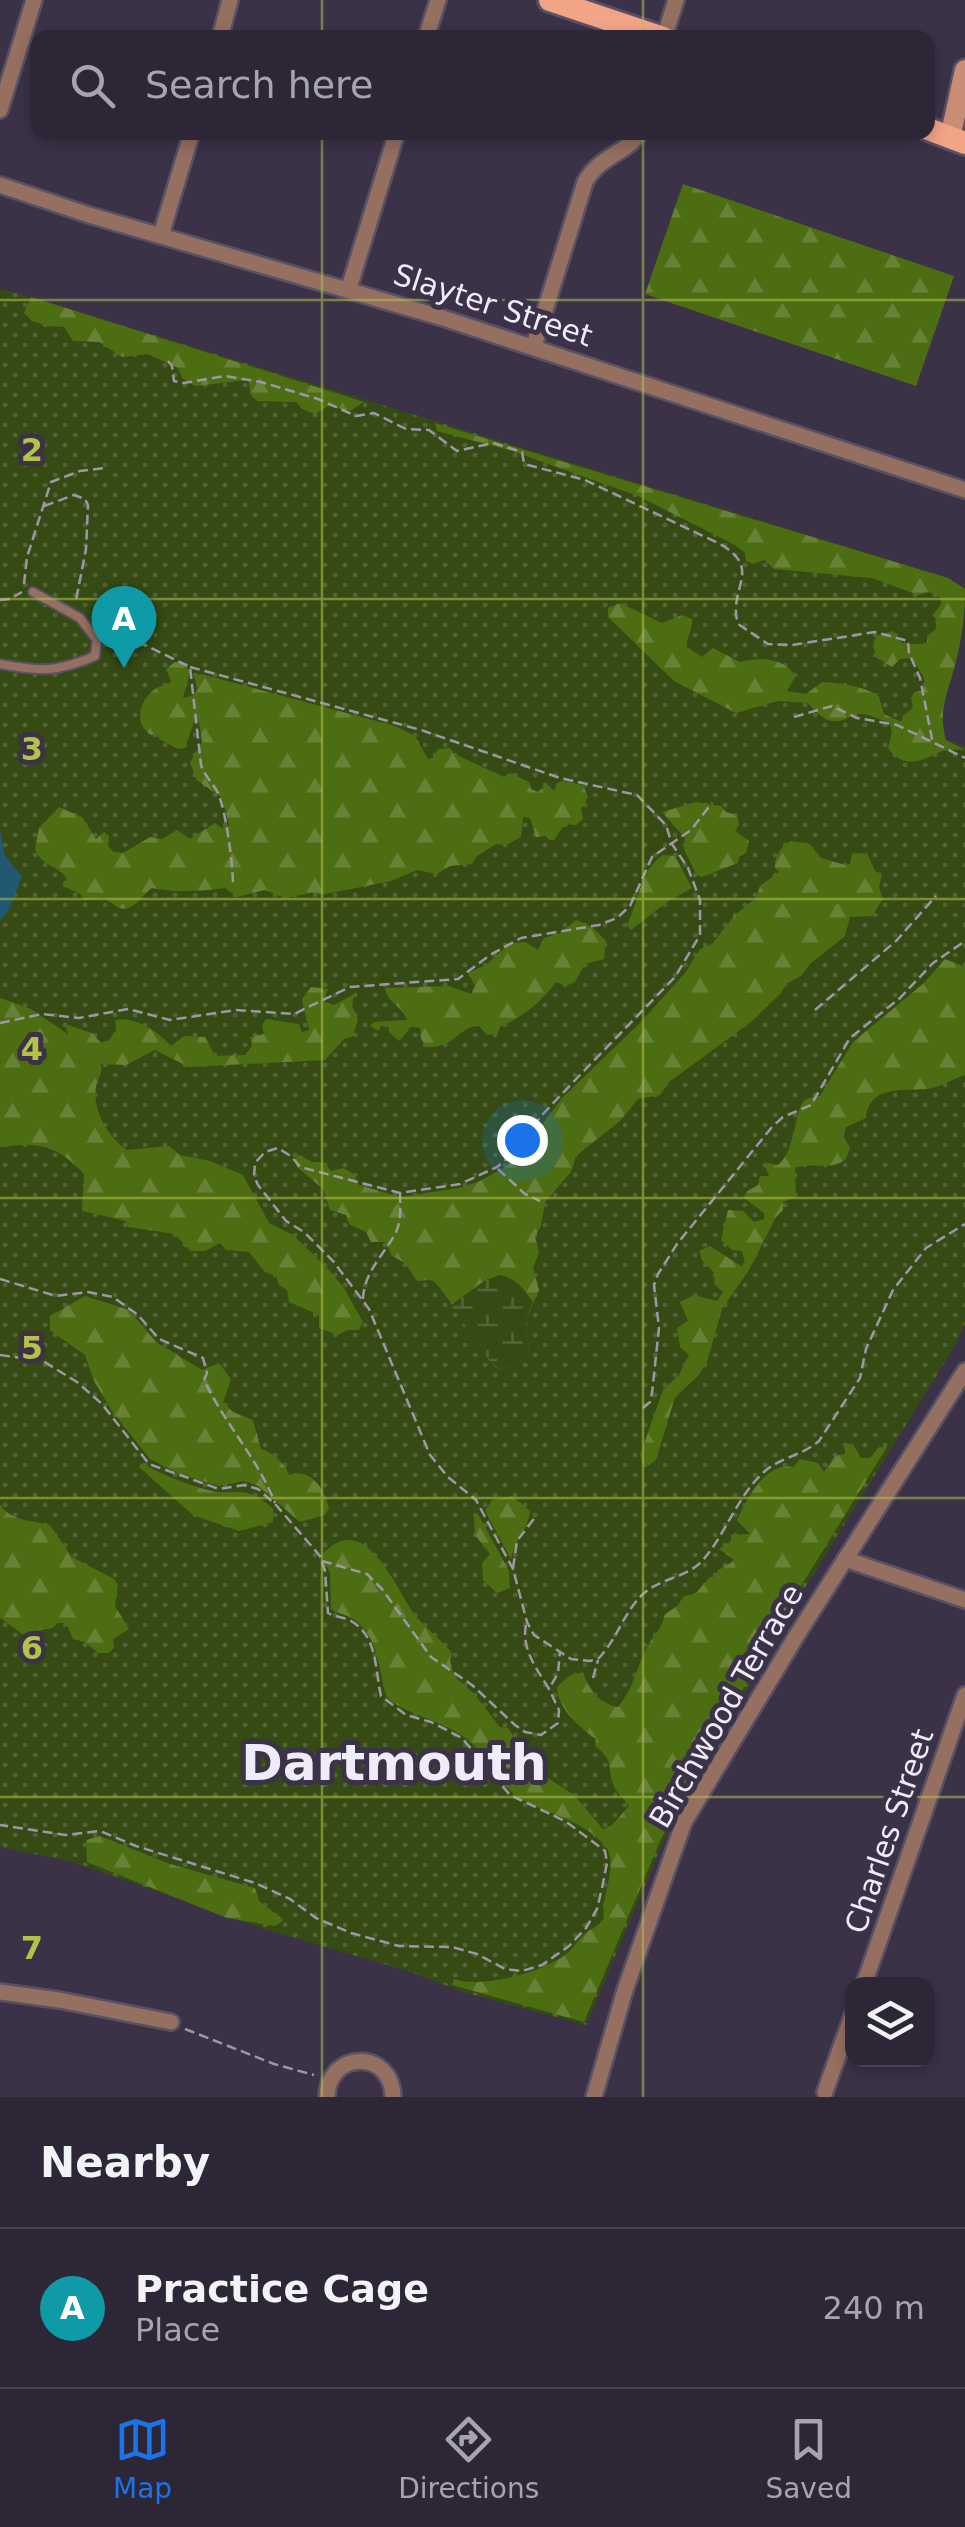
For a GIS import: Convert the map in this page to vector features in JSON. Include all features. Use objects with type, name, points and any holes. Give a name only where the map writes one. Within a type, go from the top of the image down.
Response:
[{"type":"main road","points":[[550,0],[640,30]]},
{"type":"street","points":[[0,110],[34,0]]},
{"type":"street","points":[[222,30],[230,0]]},
{"type":"street","points":[[429,30],[438,0]]},
{"type":"street","points":[[667,30],[676,0]]},
{"type":"street","points":[[957,141],[965,70]]},
{"type":"street","points":[[161,235],[190,140]]},
{"type":"street","points":[[349,288],[395,140]]},
{"type":"street","points":[[534,346],[584,182],[594,166],[633,140]]},
{"type":"street","name":"Slayter Street","points":[[0,185],[534,346],[965,490]]},
{"type":"street","name":"Birchwood Terrace","points":[[594,2097],[684,1822],[965,1371]]},
{"type":"street","points":[[845,1559],[965,1600]]},
{"type":"street","name":"Charles Street","points":[[866,1977],[965,1695]]},
{"type":"street","points":[[0,1992],[171,2022]]},
{"type":"street","points":[[825,2092],[845,2036]]},
{"type":"street","points":[[327,2097],[330,2079],[345,2064],[366,2061],[385,2072],[391,2080],[393,2097]]},
{"type":"lane","points":[[0,664],[26,670],[65,669],[94,656],[96,640],[73,614],[28,591]]},
{"type":"path","points":[[168,361],[174,381],[226,376],[261,382],[318,399],[356,416],[374,413],[406,429],[429,430],[457,451],[493,443],[522,452],[528,465],[586,480],[720,544],[738,557],[744,572],[735,610],[738,624],[768,644],[792,645],[875,632],[908,641],[933,744]]},
{"type":"path","points":[[0,600],[28,591],[26,558],[51,482],[80,471],[105,468]]},
{"type":"path","points":[[43,507],[74,496],[85,499],[88,505],[86,548],[73,614]]},
{"type":"path","points":[[96,640],[111,636],[145,645],[190,667],[420,730],[560,778],[637,795],[666,825],[698,891],[702,913],[697,943],[675,976],[541,1116],[515,1152],[497,1168],[460,1184],[400,1193],[300,1168],[278,1148],[266,1152],[255,1163],[258,1185],[286,1220],[333,1261],[363,1300],[430,1455],[448,1477],[476,1500],[513,1569],[526,1622],[534,1635],[571,1659],[599,1658]]},
{"type":"path","points":[[190,667],[201,765],[221,804],[234,884]]},
{"type":"path","points":[[794,717],[832,706],[858,718],[897,725],[965,758]]},
{"type":"path","points":[[0,1022],[42,1014],[79,1018],[128,1009],[170,1020],[236,1010],[294,1014],[350,987],[458,979],[521,938],[617,918],[630,906],[652,858],[691,830],[712,803]]},
{"type":"path","points":[[815,1010],[896,941],[936,896]]},
{"type":"path","points":[[644,1408],[652,1393],[660,1328],[654,1284],[676,1244],[772,1127],[783,1117],[811,1105],[850,1038],[900,998],[933,962],[965,941]]},
{"type":"path","points":[[497,1168],[524,1194],[540,1201]]},
{"type":"path","points":[[363,1300],[368,1276],[396,1232],[400,1193]]},
{"type":"path","points":[[593,1678],[599,1658],[645,1592],[690,1571],[702,1560],[741,1497],[761,1475],[819,1442],[860,1378],[866,1348],[893,1290],[926,1248],[965,1224]]},
{"type":"path","points":[[0,1280],[56,1296],[88,1292],[114,1298],[138,1314],[160,1339],[202,1358],[210,1393],[245,1450],[263,1470],[276,1505]]},
{"type":"path","points":[[0,1356],[42,1362],[77,1382],[102,1404],[148,1464],[219,1489],[244,1485],[258,1489],[322,1561],[328,1613],[347,1618],[360,1627],[371,1646],[381,1696],[406,1715],[431,1722],[462,1738],[510,1795],[564,1821],[605,1851],[608,1863],[596,1909],[586,1928],[542,1965],[522,1971],[505,1969],[478,1954],[452,1947],[400,1946],[351,1934],[255,1883],[100,1831],[66,1835],[0,1825]]},
{"type":"path","points":[[513,1569],[517,1541],[536,1516]]},
{"type":"path","points":[[322,1561],[367,1574],[430,1657],[472,1685],[525,1732],[541,1735],[558,1723],[559,1710],[527,1650],[526,1622]]},
{"type":"path","points":[[549,1690],[558,1673],[560,1650]]},
{"type":"path","points":[[171,2022],[274,2064],[330,2079]]},
{"type":"green space","points":[[683,184],[954,276],[916,386],[645,294]]},
{"type":"green space","points":[[0,288],[948,578],[965,589],[961,635],[943,719],[946,740],[965,747],[965,1324],[787,1617],[663,1843],[586,2025],[463,1992],[408,1971],[267,1930],[73,1862],[0,1847]]},
{"type":"green space","points":[[31,297],[364,402],[350,411],[328,406],[315,414],[296,402],[257,401],[251,395],[248,380],[195,386],[183,379],[178,368],[148,354],[122,357],[99,342],[73,341],[64,327],[32,321],[24,313]]},
{"type":"green space","points":[[435,423],[948,578],[965,589],[965,599],[960,643],[943,709],[944,729],[946,740],[965,750],[945,750],[919,760],[900,759],[888,748],[890,724],[862,714],[832,721],[808,703],[778,701],[736,713],[674,681],[608,617],[608,608],[620,603],[662,623],[682,615],[692,619],[687,647],[702,657],[713,648],[740,662],[778,662],[795,677],[787,691],[806,694],[822,682],[860,688],[879,697],[884,714],[901,722],[913,708],[911,698],[925,685],[923,676],[912,658],[900,659],[892,667],[877,658],[873,646],[876,636],[892,631],[903,644],[927,644],[927,636],[936,629],[935,612],[941,604],[940,597],[929,592],[918,595],[872,578],[774,569],[764,560],[753,564],[746,561],[745,553],[735,545],[638,496],[512,451],[437,431]]},
{"type":"green space","points":[[175,662],[185,663],[190,672],[183,698],[194,695],[194,675],[201,674],[395,726],[415,736],[428,759],[438,749],[450,748],[454,754],[504,777],[510,773],[529,782],[531,789],[538,792],[547,784],[554,791],[557,783],[563,781],[583,785],[588,797],[581,809],[583,819],[576,825],[565,824],[554,840],[549,840],[546,836],[536,837],[530,818],[523,817],[521,837],[506,845],[496,844],[472,864],[450,866],[437,874],[417,870],[391,881],[321,895],[285,898],[265,890],[237,897],[225,888],[152,888],[128,908],[117,907],[103,898],[85,900],[65,887],[64,875],[42,860],[35,849],[39,828],[59,807],[82,817],[96,839],[104,832],[109,836],[108,846],[123,853],[150,837],[162,839],[177,830],[190,839],[215,823],[222,828],[229,825],[222,798],[197,780],[190,763],[202,742],[199,722],[194,722],[185,748],[178,749],[157,734],[151,735],[141,721],[142,705],[153,691],[169,684],[166,669]]},
{"type":"green space","points":[[696,802],[721,806],[737,815],[739,825],[735,831],[749,841],[738,863],[702,877],[697,875],[684,850],[685,838],[662,812]]},
{"type":"green space","points":[[791,841],[810,844],[821,858],[845,865],[850,864],[852,854],[867,853],[875,871],[882,874],[879,887],[883,899],[872,916],[850,917],[845,936],[801,976],[786,984],[751,1022],[669,1082],[660,1095],[638,1099],[620,1121],[576,1156],[571,1172],[545,1202],[535,1236],[539,1253],[533,1268],[539,1290],[526,1320],[529,1353],[518,1364],[501,1370],[495,1367],[438,1285],[431,1280],[417,1281],[405,1263],[392,1256],[385,1242],[371,1242],[366,1232],[349,1224],[346,1215],[330,1210],[323,1189],[296,1166],[296,1157],[324,1162],[331,1171],[343,1168],[352,1173],[359,1185],[400,1197],[459,1188],[504,1168],[519,1155],[562,1098],[685,973],[700,949],[712,944],[734,916],[756,898],[760,886],[779,872],[775,868],[777,856]]},
{"type":"green space","points":[[663,855],[675,856],[692,888],[631,930],[627,925],[645,877]]},
{"type":"green space","points":[[576,920],[592,927],[606,941],[604,959],[585,964],[575,982],[566,986],[556,982],[538,1003],[500,1027],[498,1033],[487,1035],[479,1026],[472,1027],[444,1044],[427,1047],[420,1028],[411,1027],[399,1041],[388,1026],[381,1026],[379,1031],[370,1026],[374,1022],[407,1020],[385,988],[449,986],[471,994],[475,986],[468,973],[486,965],[510,943],[525,942],[538,950],[544,938],[560,933]]},
{"type":"green space","points":[[945,959],[965,967],[965,1075],[931,1088],[880,1095],[868,1107],[866,1118],[846,1127],[844,1137],[850,1148],[846,1159],[834,1165],[795,1168],[796,1196],[783,1202],[783,1210],[749,1270],[722,1309],[707,1362],[675,1397],[656,1460],[648,1466],[643,1464],[640,1455],[663,1390],[679,1375],[689,1355],[680,1347],[677,1328],[688,1321],[680,1302],[694,1295],[717,1301],[723,1292],[714,1284],[715,1274],[699,1251],[710,1246],[741,1266],[745,1263],[742,1251],[732,1250],[721,1240],[728,1210],[743,1211],[754,1222],[764,1219],[764,1213],[744,1198],[746,1192],[758,1185],[760,1176],[769,1176],[765,1166],[768,1163],[778,1165],[784,1158],[802,1104],[820,1096],[853,1042],[924,983]]},
{"type":"green space","points":[[311,987],[328,989],[324,1001],[334,1005],[354,994],[352,1006],[358,1019],[353,1036],[344,1039],[325,1060],[189,1067],[155,1050],[126,1065],[101,1064],[96,1104],[108,1131],[127,1150],[169,1146],[180,1155],[210,1161],[243,1175],[269,1223],[293,1235],[344,1288],[363,1322],[359,1330],[338,1335],[319,1328],[319,1315],[289,1302],[287,1290],[279,1285],[276,1276],[265,1272],[249,1252],[226,1250],[220,1243],[205,1251],[190,1251],[175,1234],[128,1227],[126,1221],[82,1211],[84,1174],[56,1151],[26,1145],[0,1147],[0,998],[31,1009],[69,1035],[68,1025],[92,1033],[101,1043],[116,1030],[115,1020],[122,1019],[146,1026],[171,1046],[184,1036],[205,1037],[215,1056],[245,1055],[252,1046],[250,1037],[264,1034],[262,1026],[266,1019],[299,1024],[302,1032],[309,1030],[302,999]]},
{"type":"green space","points":[[499,1275],[515,1281],[533,1302],[526,1320],[529,1353],[518,1364],[501,1370],[491,1363],[451,1305]]},
{"type":"green space","points":[[85,1296],[129,1310],[156,1342],[202,1370],[219,1363],[231,1379],[223,1402],[233,1412],[253,1420],[261,1449],[278,1459],[289,1475],[304,1474],[315,1481],[329,1508],[325,1515],[300,1522],[258,1486],[244,1481],[219,1486],[179,1474],[150,1459],[112,1411],[94,1381],[85,1355],[50,1330],[50,1316]]},
{"type":"green space","points":[[844,1443],[853,1444],[861,1458],[870,1458],[879,1447],[887,1447],[783,1615],[660,1841],[584,2022],[452,1985],[454,1979],[480,1982],[513,1977],[545,1966],[569,1952],[604,1918],[610,1857],[590,1832],[513,1793],[460,1734],[387,1698],[368,1635],[353,1619],[331,1609],[330,1573],[322,1555],[337,1543],[351,1540],[365,1545],[377,1556],[414,1614],[452,1653],[454,1676],[500,1727],[508,1728],[534,1769],[574,1795],[603,1829],[629,1806],[614,1787],[608,1760],[595,1746],[596,1739],[565,1710],[557,1687],[569,1676],[583,1672],[595,1694],[618,1707],[664,1615],[732,1562],[719,1549],[731,1541],[731,1535],[750,1534],[737,1520],[758,1483],[774,1470],[794,1467],[800,1459],[818,1463],[824,1472],[835,1456],[845,1454]]},
{"type":"green space","points":[[142,1463],[202,1488],[254,1495],[273,1509],[273,1522],[239,1531],[193,1515],[139,1467]]},
{"type":"green space","points":[[512,1496],[530,1511],[511,1559],[485,1511],[492,1500]]},
{"type":"green space","points":[[0,1504],[16,1517],[50,1525],[72,1557],[114,1579],[118,1585],[115,1606],[129,1629],[113,1639],[114,1648],[108,1653],[98,1653],[85,1642],[73,1639],[66,1623],[25,1636],[0,1618]]},
{"type":"green space","points":[[478,1514],[509,1571],[510,1588],[497,1593],[483,1580],[482,1563],[490,1554],[475,1535],[474,1516]]},
{"type":"green space","points":[[100,1836],[170,1864],[255,1888],[259,1901],[284,1920],[275,1926],[227,1918],[87,1862],[86,1840]]},
{"type":"water","points":[[0,830],[5,856],[22,876],[10,908],[0,921]]},
{"type":"place","name":"Practice Cage","points":[[124,668]]},
{"type":"district","name":"Dartmouth","points":[[394,1763]]}]
